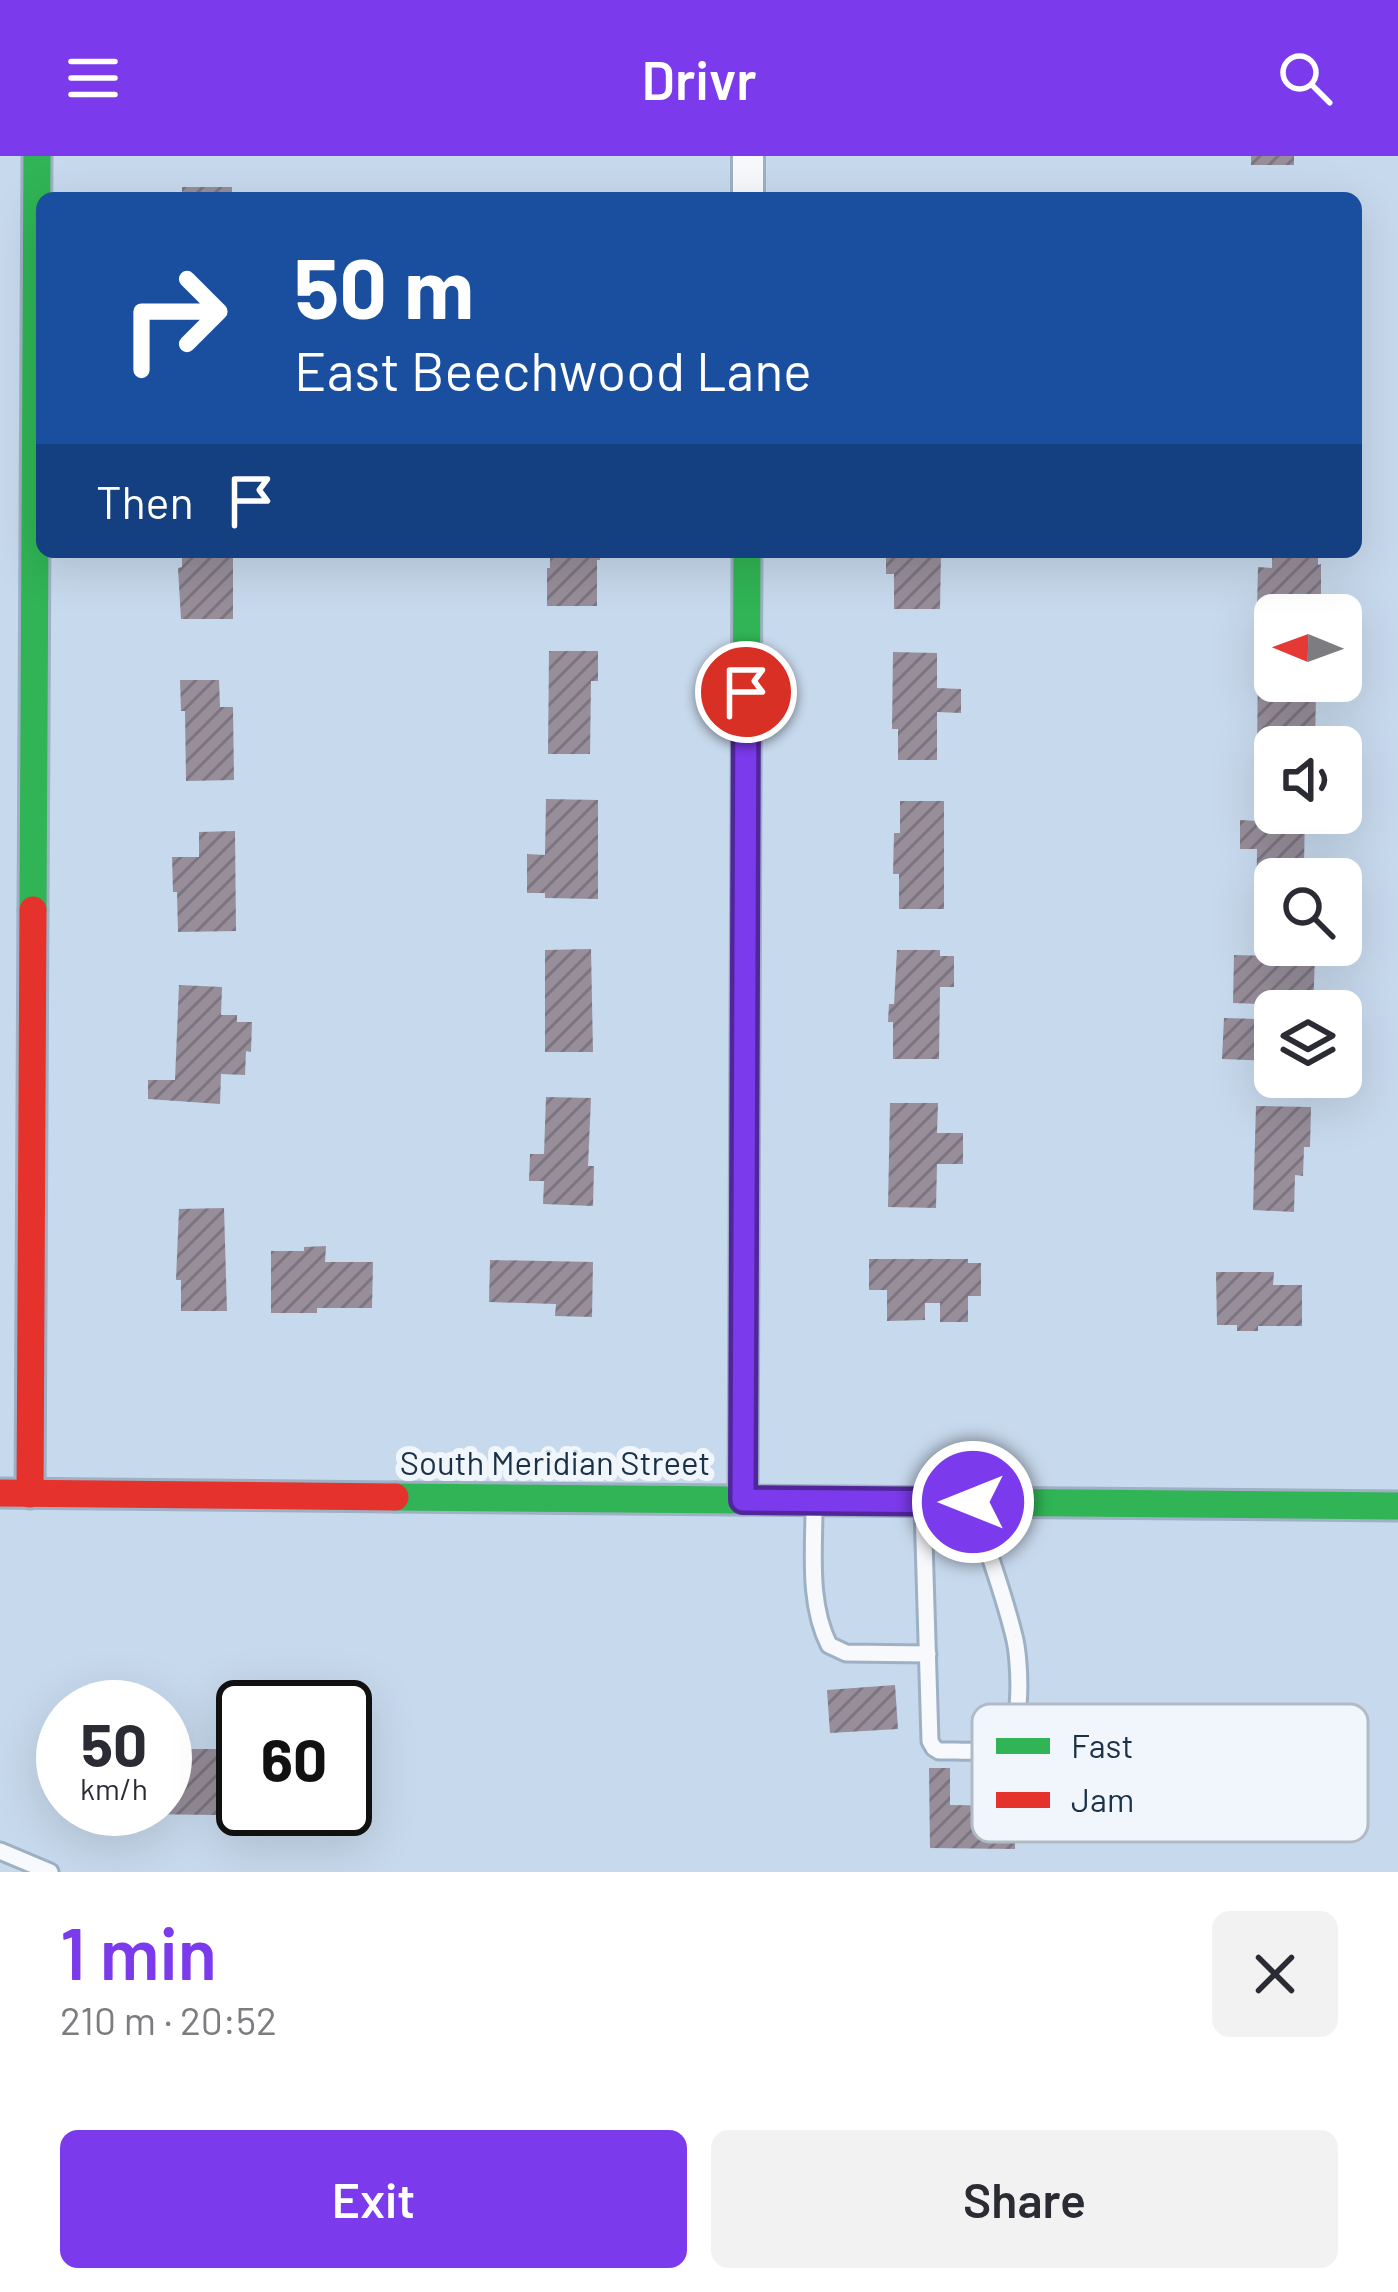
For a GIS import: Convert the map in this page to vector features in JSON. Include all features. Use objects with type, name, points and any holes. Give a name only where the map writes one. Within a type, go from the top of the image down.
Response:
[{"type":"street","points":[[37,192],[38,156]]},
{"type":"street","points":[[748,156],[748,192]]},
{"type":"street","points":[[9,1497],[36,248]]},
{"type":"street","points":[[743,1500],[747,558]]},
{"type":"street","name":"South Meridian Street","points":[[9,1497],[1398,1505]]},
{"type":"lane","points":[[814,1500],[818,1623],[829,1646],[846,1652],[928,1654]]},
{"type":"lane","points":[[923,1502],[930,1741],[940,1750],[972,1750]]},
{"type":"lane","points":[[973,1502],[1016,1642],[1017,1704]]},
{"type":"lane","points":[[0,1851],[50,1872]]},
{"type":"building","points":[[1251,156],[1294,156],[1294,165],[1251,165]]},
{"type":"building","points":[[182,187],[232,187],[232,192],[182,192]]},
{"type":"building","points":[[182,558],[233,558],[233,619],[181,619],[178,568]]},
{"type":"building","points":[[550,558],[600,558],[597,606],[547,606]]},
{"type":"building","points":[[886,558],[941,558],[940,609],[894,609],[894,574],[886,574]]},
{"type":"building","points":[[1272,558],[1318,558],[1321,594],[1257,594],[1258,567],[1272,568]]},
{"type":"building","points":[[549,651],[598,651],[598,681],[591,681],[590,754],[548,754]]},
{"type":"building","points":[[893,652],[937,653],[937,688],[961,689],[961,713],[937,712],[937,760],[898,760],[898,729],[892,729]]},
{"type":"building","points":[[180,680],[219,680],[220,707],[233,707],[234,780],[186,781]]},
{"type":"building","points":[[1258,702],[1316,702],[1315,726],[1257,726]]},
{"type":"building","points":[[546,799],[598,800],[598,899],[527,893],[527,854],[545,855]]},
{"type":"building","points":[[900,801],[944,801],[944,909],[899,909],[899,874],[893,874]]},
{"type":"building","points":[[1240,820],[1254,821],[1254,834],[1305,834],[1304,858],[1257,858],[1257,849],[1240,849]]},
{"type":"building","points":[[235,831],[236,931],[178,932],[172,857],[199,857],[199,832]]},
{"type":"building","points":[[591,949],[593,1052],[545,1052],[545,950]]},
{"type":"building","points":[[897,950],[940,950],[940,956],[954,956],[954,987],[940,987],[939,1059],[893,1059],[893,1022],[888,1022],[889,1004],[894,1004]]},
{"type":"building","points":[[1234,955],[1254,955],[1254,966],[1315,966],[1314,990],[1254,990],[1254,1004],[1233,1003]]},
{"type":"building","points":[[179,985],[222,987],[221,1015],[252,1022],[245,1075],[221,1074],[220,1104],[148,1099],[148,1080],[175,1080]]},
{"type":"building","points":[[1224,1018],[1254,1019],[1254,1060],[1222,1059]]},
{"type":"building","points":[[546,1097],[591,1098],[588,1166],[594,1166],[593,1206],[543,1204],[544,1181],[529,1181],[530,1154],[544,1154]]},
{"type":"building","points":[[890,1103],[938,1103],[937,1133],[963,1133],[963,1164],[937,1164],[936,1208],[888,1207]]},
{"type":"building","points":[[1256,1106],[1311,1107],[1310,1147],[1304,1147],[1303,1176],[1295,1175],[1294,1212],[1253,1210]]},
{"type":"building","points":[[224,1208],[227,1311],[181,1311],[181,1280],[176,1280],[179,1209]]},
{"type":"building","points":[[326,1246],[325,1262],[373,1262],[372,1308],[271,1313],[271,1251]]},
{"type":"building","points":[[869,1259],[981,1263],[981,1296],[968,1296],[968,1322],[940,1322],[940,1303],[925,1303],[925,1320],[887,1321],[887,1290],[869,1290]]},
{"type":"building","points":[[490,1260],[593,1262],[592,1317],[555,1316],[556,1304],[489,1302]]},
{"type":"building","points":[[1216,1272],[1274,1272],[1273,1285],[1302,1285],[1302,1326],[1237,1331],[1237,1325],[1217,1325]]},
{"type":"building","points":[[895,1685],[898,1729],[830,1733],[827,1690]]},
{"type":"building","points":[[192,1749],[216,1749],[216,1815],[192,1815]]},
{"type":"building","points":[[929,1768],[950,1768],[950,1805],[972,1805],[972,1842],[1015,1842],[1015,1849],[930,1848]]},
{"type":"traffic: fast","points":[[37,156],[37,192]]},
{"type":"traffic: fast","points":[[33,910],[36,344]]},
{"type":"traffic: fast","points":[[743,1500],[747,558]]},
{"type":"traffic: fast","points":[[395,1497],[1398,1506]]},
{"type":"traffic: jam","points":[[30,1494],[33,910]]},
{"type":"traffic: jam","points":[[0,1493],[395,1497]]},
{"type":"route","points":[[746,692],[743,1500],[973,1502]]}]
